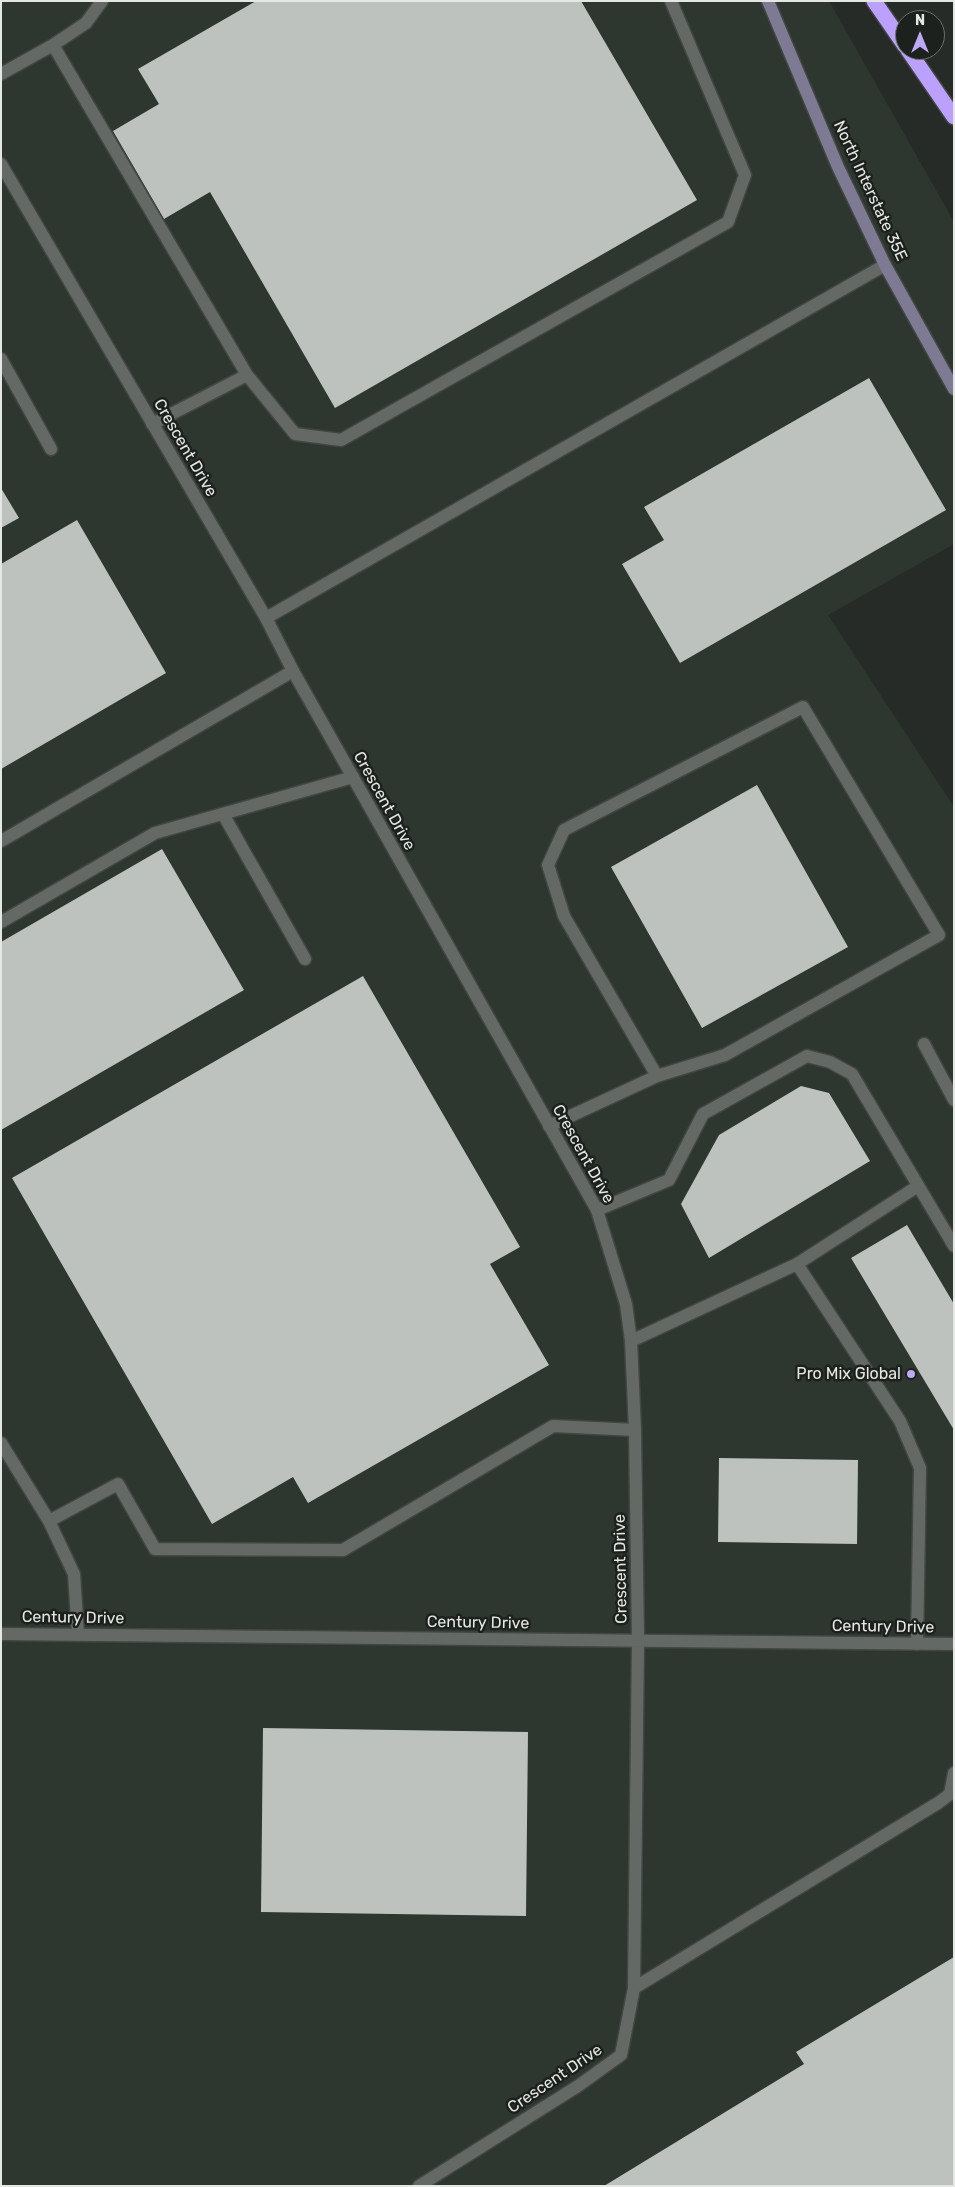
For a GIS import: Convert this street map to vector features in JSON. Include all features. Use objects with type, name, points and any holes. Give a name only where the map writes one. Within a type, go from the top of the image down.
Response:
[{"type":"highway","points":[[874,1],[895,31]]},
{"type":"highway","points":[[915,60],[954,117]]},
{"type":"main road","name":"North Interstate 35E","points":[[768,1],[838,167],[885,265],[954,389]]},
{"type":"street","points":[[1,74],[53,45],[86,23],[102,1]]},
{"type":"street","points":[[53,45],[247,375],[295,434],[341,440],[728,222],[745,174],[671,1]]},
{"type":"street","name":"Crescent Drive","points":[[1,164],[266,618],[292,671],[597,1210],[626,1304],[631,1341],[635,1430],[638,1641],[634,1988],[620,2055],[578,2086],[419,2186]]},
{"type":"street","points":[[266,618],[885,265]]},
{"type":"street","points":[[1,359],[51,449]]},
{"type":"street","points":[[152,424],[247,375]]},
{"type":"street","points":[[1,841],[292,671]]},
{"type":"street","points":[[549,1126],[657,1076],[726,1055],[939,935],[802,707],[564,830],[548,865],[564,916],[657,1076]]},
{"type":"street","points":[[1,922],[155,833],[352,777]]},
{"type":"street","points":[[223,814],[305,959]]},
{"type":"street","points":[[924,1044],[954,1100]]},
{"type":"street","points":[[597,1210],[669,1180],[703,1114],[807,1056],[830,1062],[852,1074],[954,1246]]},
{"type":"street","points":[[631,1341],[797,1264],[918,1186]]},
{"type":"street","points":[[797,1264],[900,1421],[920,1468],[917,1644]]},
{"type":"street","points":[[49,1521],[118,1484],[154,1549],[343,1550],[553,1426],[635,1430]]},
{"type":"street","points":[[1,1443],[49,1521],[74,1574],[78,1634]]},
{"type":"street","name":"Century Drive","points":[[1,1634],[954,1644]]},
{"type":"street","points":[[634,1988],[938,1803],[950,1794],[954,1772]]},
{"type":"shaded area","points":[[1,1],[829,1],[954,222],[954,544],[828,615],[954,807],[954,2186],[1,2186]]},
{"type":"building","points":[[256,1],[581,1],[697,200],[335,408],[210,192],[164,219],[113,131],[159,104],[138,69]]},
{"type":"building","points":[[869,378],[946,510],[680,663],[622,564],[664,540],[644,507]]},
{"type":"building","points":[[1,488],[19,518],[1,528]]},
{"type":"building","points":[[77,520],[166,673],[1,769],[1,564]]},
{"type":"building","points":[[757,785],[848,947],[702,1028],[611,867]]},
{"type":"building","points":[[162,849],[244,990],[1,1130],[1,942]]},
{"type":"building","points":[[363,976],[520,1247],[490,1264],[549,1365],[308,1503],[293,1477],[212,1524],[12,1178]]},
{"type":"building","points":[[801,1086],[829,1093],[870,1161],[709,1258],[681,1204],[719,1135]]},
{"type":"building","points":[[907,1225],[954,1304],[954,1430],[851,1258]]},
{"type":"building","points":[[719,1458],[858,1460],[857,1544],[718,1542]]},
{"type":"building","points":[[263,1728],[528,1732],[526,1916],[261,1912]]},
{"type":"building","points":[[954,1957],[954,2186],[604,2186],[804,2064],[796,2052]]},
{"type":"place","name":"Pro Mix Global","points":[[911,1374]]}]
